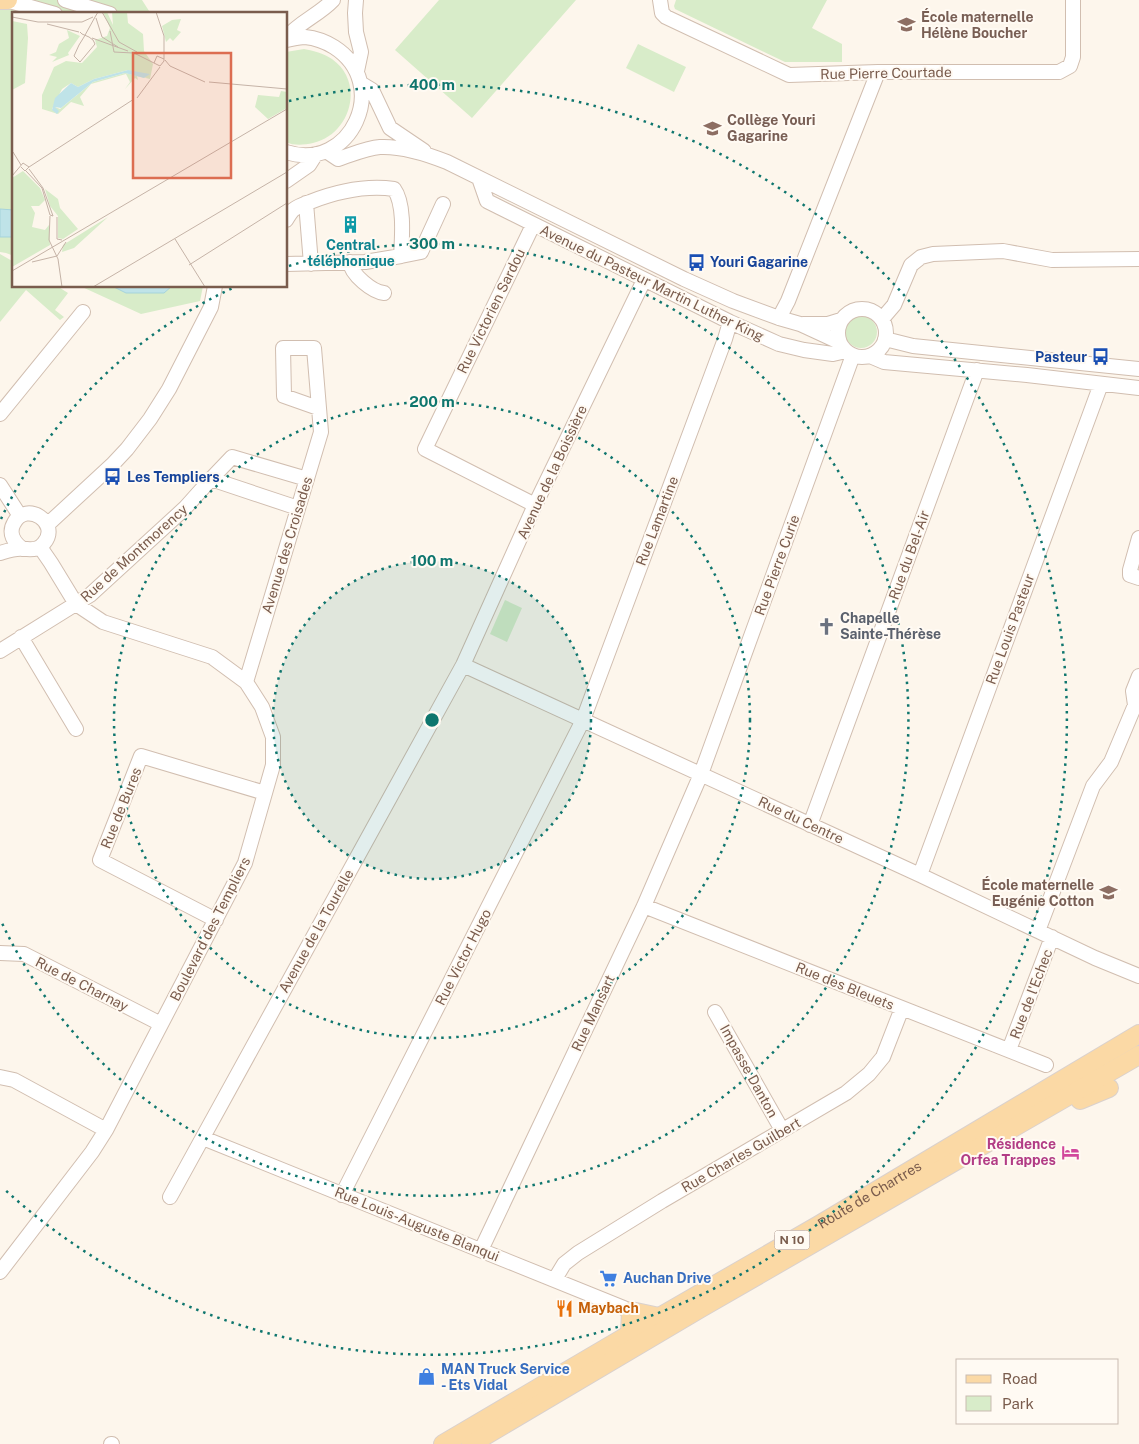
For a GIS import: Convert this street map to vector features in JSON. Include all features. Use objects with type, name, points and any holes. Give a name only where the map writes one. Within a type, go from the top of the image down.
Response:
[{"type":"main road","points":[[0,0],[7,0]]},
{"type":"main road","name":"Route de Chartres","points":[[443,1444],[819,1225],[1139,1034]]},
{"type":"main road","name":"Route de Chartres","points":[[472,1444],[701,1308],[1139,1055]]},
{"type":"main road","points":[[1037,1114],[1060,1110],[1109,1088]]},
{"type":"main road","points":[[630,1334],[630,1311],[660,1317]]},
{"type":"street","points":[[7,0],[49,12]]},
{"type":"street","points":[[65,0],[104,12]]},
{"type":"street","points":[[288,36],[294,29],[313,17],[333,0]]},
{"type":"street","points":[[288,181],[309,165],[321,153],[340,143],[352,131],[360,116],[363,100],[359,77],[361,52],[356,32],[356,0]]},
{"type":"street","name":"Rue Pierre Courtade","points":[[660,0],[662,13],[666,17],[789,75],[878,72],[1059,72],[1070,66],[1073,57],[1073,0]]},
{"type":"street","name":"Avenue du Pasteur Martin Luther King","points":[[288,39],[306,37],[326,42],[344,54],[359,77],[372,90],[390,128],[429,154],[684,279],[734,301],[800,324],[861,357],[870,356],[884,362],[1139,388]]},
{"type":"street","points":[[780,318],[878,72]]},
{"type":"street","name":"Avenue du Pasteur Martin Luther King","points":[[288,153],[296,155],[321,153],[338,159],[380,147],[429,154]]},
{"type":"street","name":"Avenue du Pasteur Martin Luther King","points":[[478,178],[487,201],[730,322],[780,344],[804,350],[833,354],[846,349]]},
{"type":"street","points":[[288,217],[292,211],[306,203],[343,190],[377,186],[394,189],[399,195],[403,235],[400,256]]},
{"type":"street","points":[[306,203],[311,264]]},
{"type":"street","points":[[288,264],[365,262],[421,252],[444,204]]},
{"type":"street","name":"Rue Victorien Sardou","points":[[533,225],[425,448],[535,505]]},
{"type":"street","points":[[870,356],[882,346],[885,339],[885,326],[882,320],[894,305],[911,265],[921,257],[933,254],[1004,251],[1052,260],[1139,259]]},
{"type":"street","points":[[350,262],[356,274],[377,293],[384,293]]},
{"type":"street","name":"Avenue de la Boissière","points":[[462,665],[535,505],[644,280]]},
{"type":"street","points":[[44,520],[73,502],[127,449],[150,419],[169,389],[211,306],[216,288]]},
{"type":"street","points":[[211,306],[218,300],[224,288]]},
{"type":"street","name":"Avenue du Pasteur Martin Luther King","points":[[800,324],[828,324],[841,320],[858,309],[872,311],[882,320]]},
{"type":"street","points":[[0,414],[83,312]]},
{"type":"street","points":[[841,320],[838,327],[846,349]]},
{"type":"street","name":"Rue Lamartine","points":[[583,720],[722,348],[730,322]]},
{"type":"street","points":[[885,339],[913,346],[1139,369]]},
{"type":"street","name":"Avenue des Croisades","points":[[246,682],[321,432],[314,348],[283,348],[284,396],[318,408]]},
{"type":"street","name":"Rue Pierre Curie","points":[[700,774],[846,349]]},
{"type":"street","name":"Rue du Bel-Air","points":[[810,825],[977,370]]},
{"type":"street","name":"Rue Louis Pasteur","points":[[920,875],[1101,384]]},
{"type":"street","name":"Rue de Montmorency","points":[[0,651],[90,595],[178,515],[232,457],[307,479]]},
{"type":"street","points":[[211,479],[298,508]]},
{"type":"street","points":[[0,485],[20,516]]},
{"type":"street","points":[[0,546],[12,532],[14,523],[20,516],[30,513],[44,520]]},
{"type":"street","points":[[12,532],[15,542],[24,548],[32,550],[40,547],[48,537],[44,520]]},
{"type":"street","points":[[1139,538],[1130,570],[1130,575],[1139,578]]},
{"type":"street","name":"Boulevard des Templiers","points":[[0,1272],[92,1152],[106,1130],[245,863],[273,765],[273,738],[262,707],[246,682],[212,657],[103,622],[76,604],[40,547]]},
{"type":"street","points":[[0,553],[24,548]]},
{"type":"street","points":[[22,637],[76,729]]},
{"type":"street","name":"Rue du Centre","points":[[462,665],[1139,976]]},
{"type":"street","name":"Avenue de la Tourelle","points":[[170,1197],[462,665]]},
{"type":"street","points":[[1038,931],[1093,786],[1111,762],[1135,705],[1133,691],[1139,676]]},
{"type":"street","name":"Rue Victor Hugo","points":[[342,1195],[583,720]]},
{"type":"street","name":"Rue de Bures","points":[[216,920],[100,860],[141,756],[265,794]]},
{"type":"street","name":"Rue Mansart","points":[[481,1250],[644,906],[700,774]]},
{"type":"street","name":"Rue des Bleuets","points":[[644,906],[1046,1065]]},
{"type":"street","name":"Rue de l'Echec","points":[[1010,1050],[1052,937]]},
{"type":"street","name":"Rue de Charnay","points":[[0,953],[24,954],[161,1024]]},
{"type":"street","name":"Rue Charles Guilbert","points":[[555,1279],[564,1264],[578,1253],[846,1093],[869,1074],[883,1057],[902,1008]]},
{"type":"street","name":"Impasse Danton","points":[[716,1012],[782,1130]]},
{"type":"street","points":[[0,1077],[14,1080],[106,1130]]},
{"type":"street","name":"Rue Louis-Auguste Blanqui","points":[[203,1138],[630,1311]]},
{"type":"green space","points":[[0,0],[142,0],[150,12],[12,12],[12,210],[0,209]]},
{"type":"green space","points":[[439,0],[576,0],[472,118],[395,50]]},
{"type":"green space","points":[[676,0],[827,0],[812,28],[842,44],[842,62],[785,62],[675,9]]},
{"type":"green space","points":[[638,44],[686,67],[674,92],[626,68]]},
{"type":"green space","points":[[304,49],[322,54],[332,59],[342,69],[349,81],[351,94],[349,107],[344,119],[336,130],[326,138],[313,143],[296,145],[288,143],[288,52]]},
{"type":"green space","points":[[0,237],[12,237],[12,255],[0,252]]},
{"type":"green space","points":[[0,254],[12,261],[12,288],[60,288],[68,293],[55,310],[64,317],[60,320],[26,290],[0,322]]},
{"type":"green space","points":[[84,288],[116,288],[126,293],[164,293],[170,288],[203,288],[200,301],[141,314]]},
{"type":"green space","points":[[861,316],[867,317],[872,321],[876,326],[876,338],[872,343],[867,347],[861,348],[855,347],[850,343],[846,338],[845,332],[846,326],[850,321],[855,317]]},
{"type":"green space","points":[[505,600],[522,608],[507,642],[490,634]]},
{"type":"water","points":[[0,209],[12,210],[12,237],[0,237]]},
{"type":"water","points":[[116,288],[170,288],[164,293],[126,293]]},
{"type":"place","name":"École maternelle Hélène Boucher","points":[[907,25]]},
{"type":"place","name":"Collège Youri Gagarine","points":[[713,128]]},
{"type":"place","name":"Central téléphonique","points":[[351,225]]},
{"type":"place","name":"Youri Gagarine","points":[[696,262]]},
{"type":"place","name":"Pasteur","points":[[1101,357]]},
{"type":"place","name":"Les Templiers","points":[[113,477]]},
{"type":"place","name":"Chapelle Sainte-Thérèse","points":[[826,626]]},
{"type":"place","name":"École maternelle Eugénie Cotton","points":[[1108,893]]},
{"type":"place","name":"Résidence Orfea Trappes","points":[[1070,1152]]},
{"type":"place","name":"Auchan Drive","points":[[609,1278]]},
{"type":"place","name":"Maybach","points":[[564,1308]]},
{"type":"place","name":"MAN Truck Service - Ets Vidal","points":[[427,1377]]}]
